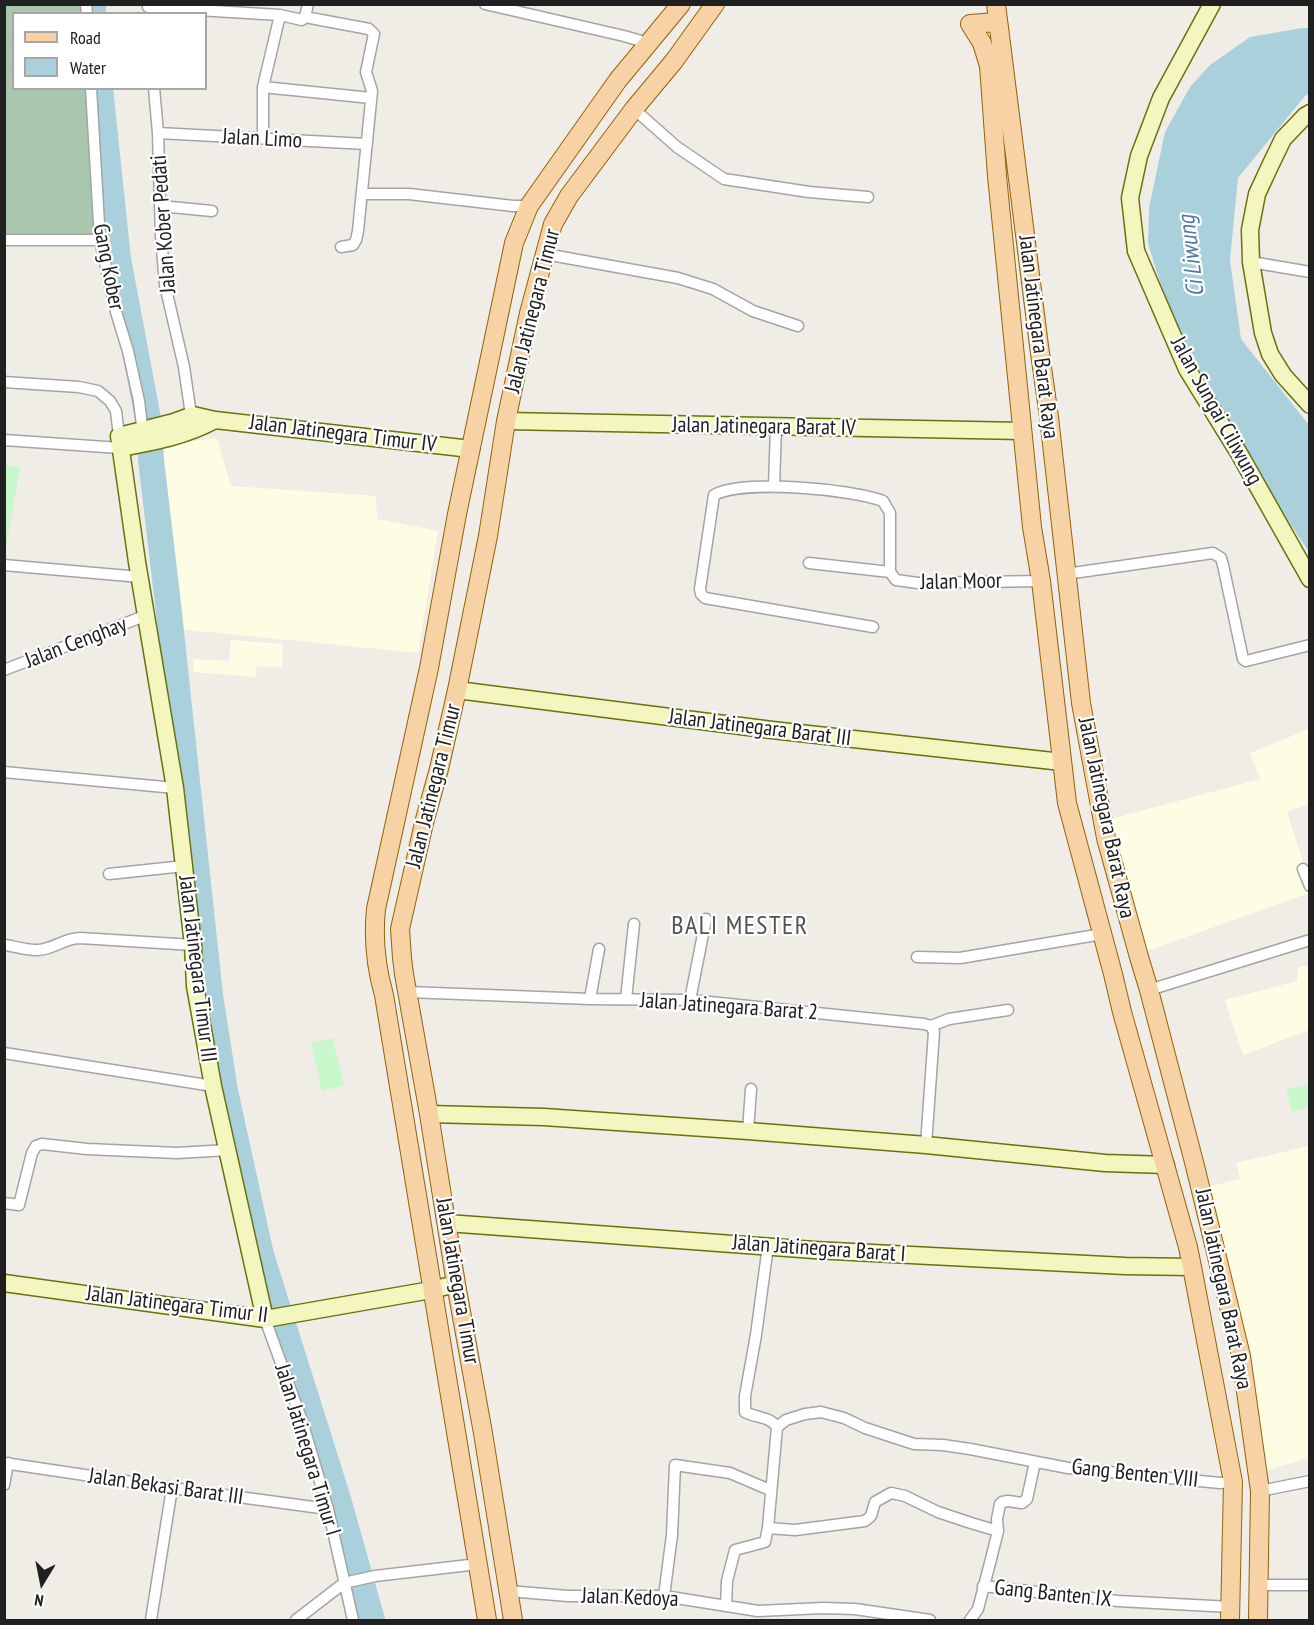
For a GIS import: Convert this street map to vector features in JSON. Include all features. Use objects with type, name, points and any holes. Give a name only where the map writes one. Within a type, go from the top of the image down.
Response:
[{"type":"main road","name":"Jalan Jatinegara Timur","points":[[513,1620],[402,958],[400,929],[457,690],[488,536],[506,421],[525,333],[553,224],[568,196],[634,109],[674,61],[715,4]]},
{"type":"main road","points":[[996,13],[1003,4]]},
{"type":"main road","name":"Jalan Jatinegara Timur","points":[[488,1620],[442,1343],[431,1290],[390,1030],[379,978],[374,928],[376,909],[429,668],[446,567],[514,243],[529,206],[618,80],[675,9]]},
{"type":"main road","name":"Jalan Jatinegara Barat Raya","points":[[1231,1614],[1233,1482],[1192,1267],[1069,813],[1041,581],[1032,527],[997,176],[989,66],[982,43],[970,24],[996,13],[1049,417],[1081,703],[1101,817],[1149,990],[1214,1241],[1241,1356],[1260,1491],[1258,1620]]},
{"type":"main road","points":[[497,327],[525,333]]},
{"type":"street","points":[[305,17],[308,4]]},
{"type":"street","points":[[485,4],[648,43]]},
{"type":"street","name":"Jalan Sungai Ciliwung","points":[[1212,4],[1161,98],[1139,156],[1130,198],[1133,240],[1187,369],[1240,455],[1310,579]]},
{"type":"street","points":[[148,8],[280,15],[302,20],[305,17],[371,30],[374,36],[366,72],[372,91],[356,240],[353,246],[341,247]]},
{"type":"street","points":[[263,138],[263,87],[280,15]]},
{"type":"street","points":[[263,87],[371,98]]},
{"type":"street","name":"Gang Kober","points":[[91,90],[100,240],[116,312],[128,351],[146,436]]},
{"type":"street","name":"Jalan Kober Pedati","points":[[154,90],[165,285],[184,367],[190,408],[195,422]]},
{"type":"street","points":[[634,109],[677,147],[724,179],[797,190],[868,197]]},
{"type":"street","points":[[1310,113],[1283,139],[1257,194],[1250,230],[1251,262],[1263,333],[1270,354],[1283,375],[1310,405]]},
{"type":"street","name":"Jalan Limo","points":[[158,133],[367,144]]},
{"type":"street","points":[[362,194],[409,194],[529,206]]},
{"type":"street","points":[[160,206],[212,211]]},
{"type":"street","points":[[4,240],[100,240]]},
{"type":"street","points":[[545,254],[678,278],[713,289],[753,311],[798,326]]},
{"type":"street","points":[[1251,262],[1310,272]]},
{"type":"street","points":[[4,382],[79,387],[98,391],[110,401],[116,411],[147,615]]},
{"type":"street","name":"Jalan Jatinegara Timur IV","points":[[4,440],[120,442],[195,422],[215,420],[471,449]]},
{"type":"street","name":"Jalan Jatinegara Barat IV","points":[[506,421],[1022,431]]},
{"type":"street","points":[[774,487],[776,427]]},
{"type":"street","name":"Jalan Moor","points":[[873,627],[705,598],[700,589],[714,495],[731,489],[774,487],[836,490],[869,496],[884,501],[890,513],[890,572],[896,580],[918,583],[1041,581]]},
{"type":"street","points":[[1066,574],[1213,553],[1221,558],[1223,565],[1243,659],[1246,661],[1310,645]]},
{"type":"street","points":[[809,563],[890,572]]},
{"type":"street","points":[[4,565],[140,577]]},
{"type":"street","name":"Jalan Cenghay","points":[[4,670],[147,615]]},
{"type":"street","name":"Jalan Jatinegara Timur III","points":[[147,615],[175,788],[193,945],[195,987],[213,1086],[268,1319]]},
{"type":"street","name":"Jalan Jatinegara Barat III","points":[[457,690],[772,730],[1062,762]]},
{"type":"street","points":[[4,772],[175,788]]},
{"type":"street","points":[[109,874],[184,866]]},
{"type":"street","points":[[1303,869],[1310,886]]},
{"type":"street","points":[[690,1000],[706,919]]},
{"type":"street","points":[[626,999],[634,924]]},
{"type":"street","points":[[917,957],[960,958],[1102,933]]},
{"type":"street","points":[[4,945],[37,951],[72,938],[80,938],[193,945]]},
{"type":"street","points":[[1149,990],[1310,940]]},
{"type":"street","points":[[590,999],[599,949]]},
{"type":"street","name":"Jalan Jatinegara Barat 2","points":[[408,992],[590,999],[690,1000],[931,1026]]},
{"type":"street","points":[[926,1145],[934,1032],[931,1026],[949,1019],[1008,1010]]},
{"type":"street","points":[[4,1053],[213,1086]]},
{"type":"street","points":[[748,1131],[751,1089]]},
{"type":"street","points":[[429,1114],[544,1117],[748,1131],[926,1145],[1105,1163],[1166,1165]]},
{"type":"street","points":[[4,1203],[18,1206],[20,1204],[32,1153],[36,1146],[42,1144],[87,1149],[177,1153],[228,1150]]},
{"type":"street","name":"Jalan Jatinegara Barat I","points":[[447,1223],[768,1246],[1115,1266],[1192,1267]]},
{"type":"street","points":[[726,1606],[727,1581],[735,1550],[765,1542],[768,1528],[777,1427],[772,1420],[745,1412],[745,1396],[768,1246]]},
{"type":"street","name":"Jalan Jatinegara Timur II","points":[[4,1283],[268,1319],[456,1284]]},
{"type":"street","name":"Jalan Jatinegara Timur I","points":[[268,1319],[328,1509],[348,1582],[353,1620]]},
{"type":"street","name":"Gang Benten VIII","points":[[777,1427],[786,1420],[821,1412],[844,1418],[865,1428],[914,1444],[943,1445],[1107,1472],[1220,1483],[1233,1482]]},
{"type":"street","points":[[970,1620],[978,1610],[998,1531],[999,1504],[1008,1501],[1022,1503],[1027,1499],[1037,1462]]},
{"type":"street","points":[[4,1485],[6,1463]]},
{"type":"street","name":"Jalan Bekasi Barat III","points":[[6,1463],[328,1509]]},
{"type":"street","points":[[664,1596],[672,1535],[675,1465],[730,1473],[770,1490]]},
{"type":"street","points":[[1260,1491],[1310,1481]]},
{"type":"street","points":[[151,1620],[172,1488]]},
{"type":"street","points":[[768,1528],[795,1530],[865,1521],[871,1516],[875,1502],[891,1493],[905,1496],[938,1512],[998,1531]]},
{"type":"street","points":[[296,1620],[348,1582],[375,1576],[478,1564]]},
{"type":"street","points":[[1258,1585],[1310,1585]]},
{"type":"street","name":"Gang Banten IX","points":[[983,1586],[1231,1614]]},
{"type":"street","name":"Jalan Kedoya","points":[[508,1590],[568,1596],[664,1596],[726,1606],[758,1616],[823,1608],[855,1609],[930,1620]]},
{"type":"shaded area","points":[[4,5],[86,5],[87,12],[12,12],[12,90],[91,90],[100,240],[5,240]]},
{"type":"shaded area","points":[[217,438],[231,486],[376,496],[377,519],[438,531],[418,653],[178,629],[159,445]]},
{"type":"shaded area","points":[[231,640],[283,644],[282,667],[257,666],[255,677],[193,672],[194,659],[229,661]]},
{"type":"shaded area","points":[[1309,729],[1309,804],[1287,812],[1309,881],[1309,893],[1139,954],[1103,821],[1260,779],[1250,753]]},
{"type":"shaded area","points":[[1309,965],[1309,1030],[1243,1055],[1225,1000],[1297,981],[1298,967]]},
{"type":"shaded area","points":[[1309,1146],[1309,1458],[1267,1470],[1206,1187],[1240,1179],[1236,1163]]},
{"type":"green space","points":[[4,465],[20,468],[5,553]]},
{"type":"green space","points":[[333,1038],[344,1086],[322,1091],[311,1043]]},
{"type":"green space","points":[[1309,1084],[1309,1107],[1292,1112],[1286,1090]]},
{"type":"water","name":"Ci Liwung","points":[[1309,28],[1309,94],[1238,178],[1230,260],[1241,339],[1309,425],[1309,552],[1211,400],[1175,330],[1148,244],[1149,208],[1165,132],[1190,87],[1210,65],[1250,37]]},
{"type":"waterway","points":[[93,4],[93,12]]},
{"type":"waterway","points":[[100,90],[118,259],[149,424],[151,460],[210,995],[225,1091],[261,1255],[338,1499],[372,1620]]},
{"type":"district","name":"BALI MESTER","points":[[740,927]]}]
